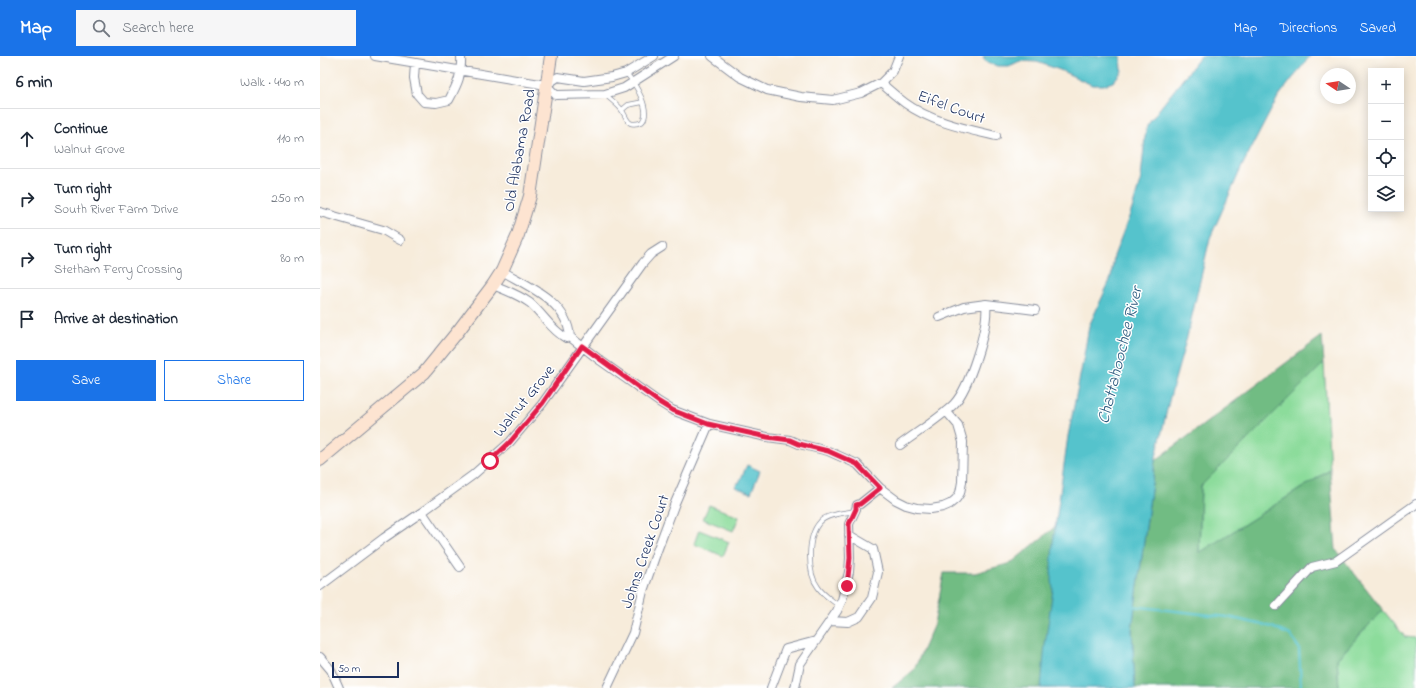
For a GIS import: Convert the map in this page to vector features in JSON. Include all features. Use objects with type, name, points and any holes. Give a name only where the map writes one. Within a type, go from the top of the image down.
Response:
[{"type":"main road","name":"Old Alabama Road","points":[[320,460],[424,373],[460,330],[502,271],[518,235],[530,196],[551,56]]},
{"type":"street","points":[[375,56],[546,85],[556,95],[605,94],[624,88],[674,56]]},
{"type":"street","points":[[415,63],[414,78],[417,94],[424,102],[436,103],[449,100],[455,90],[462,71],[461,56]]},
{"type":"street","points":[[546,85],[558,77],[584,81],[612,77],[626,73],[654,56]]},
{"type":"street","points":[[712,56],[740,77],[767,90],[801,97],[833,100],[861,93],[881,83],[893,71],[899,56]]},
{"type":"street","points":[[584,81],[585,95]]},
{"type":"street","name":"Eifel Court","points":[[881,83],[906,104],[928,116],[962,128],[996,136]]},
{"type":"street","points":[[320,212],[383,230],[400,240]]},
{"type":"street","name":"Walnut Grove","points":[[320,586],[384,538],[473,475],[510,442],[542,404],[643,262],[651,254],[662,247]]},
{"type":"street","points":[[502,271],[553,303],[567,320],[570,337]]},
{"type":"street","points":[[493,285],[529,303],[541,314],[558,334],[566,338],[570,337],[672,410],[708,424],[767,437],[790,440],[799,444],[828,451],[857,464],[880,488],[896,500],[906,505],[917,508],[931,509],[943,507],[956,500],[960,492],[962,482],[963,442],[958,425],[946,411]]},
{"type":"street","points":[[900,445],[946,411],[960,396],[973,367],[984,329],[986,304]]},
{"type":"street","points":[[939,317],[964,307],[986,304],[1035,310]]},
{"type":"street","name":"Johns Creek Court","points":[[608,688],[633,633],[643,591],[657,551],[708,424]]},
{"type":"street","points":[[795,688],[800,664],[830,621],[839,606],[847,586],[850,558],[849,524],[856,505],[860,504],[880,488]]},
{"type":"street","points":[[1276,606],[1312,567],[1336,561],[1416,504]]},
{"type":"street","points":[[422,512],[460,567]]},
{"type":"street","points":[[830,621],[848,622],[859,617],[872,598],[878,572],[873,549],[849,535]]},
{"type":"street","points":[[772,688],[774,678],[786,649],[816,641]]},
{"type":"street","points":[[320,657],[332,670],[339,688]]},
{"type":"lane","points":[[605,94],[622,110],[626,119],[631,123],[637,124],[642,122],[646,114],[643,102],[626,73]]},
{"type":"lane","points":[[622,110],[628,105],[643,102]]},
{"type":"lane","points":[[839,606],[818,587],[812,575],[810,554],[812,538],[820,521],[831,516],[855,511]]},
{"type":"green space","points":[[1322,336],[1324,363],[1201,486],[1199,553],[1330,470],[1336,550],[1383,610],[1337,659],[1339,688],[1135,688],[1132,629],[1155,461]]},
{"type":"green space","points":[[1324,363],[1330,470],[1199,554],[1201,486]]},
{"type":"green space","points":[[709,505],[739,517],[733,531],[703,519]]},
{"type":"green space","points":[[1082,505],[1057,688],[892,688],[914,670],[934,624],[944,573],[975,573],[1011,563]]},
{"type":"green space","points":[[699,530],[729,542],[723,556],[694,544]]},
{"type":"green space","points":[[1383,610],[1405,637],[1416,638],[1416,688],[1339,688],[1337,659]]},
{"type":"water","points":[[983,56],[1121,56],[1122,71],[1113,82],[1104,85],[1092,85],[1060,70],[1037,62],[1020,61],[1009,66],[997,66],[985,61]]},
{"type":"water","name":"Chattahoochee River","points":[[1201,56],[1310,56],[1278,97],[1243,164],[1210,238],[1187,337],[1170,397],[1155,461],[1132,629],[1135,688],[1041,688],[1045,645],[1053,589],[1051,571],[1053,543],[1068,436],[1089,326],[1111,278],[1114,256],[1132,209],[1141,178],[1147,126]]},
{"type":"water","points":[[747,465],[760,471],[751,493],[735,487],[737,483],[739,483]]},
{"type":"waterway","points":[[1132,606],[1228,617],[1272,627],[1290,635],[1299,648],[1301,688]]},
{"type":"route","points":[[490,461],[510,442],[542,404],[582,346],[601,361],[672,410],[708,424],[767,437],[790,440],[799,444],[828,451],[857,464],[880,488],[860,504],[856,505],[856,509],[849,524],[850,558],[847,586]]}]
